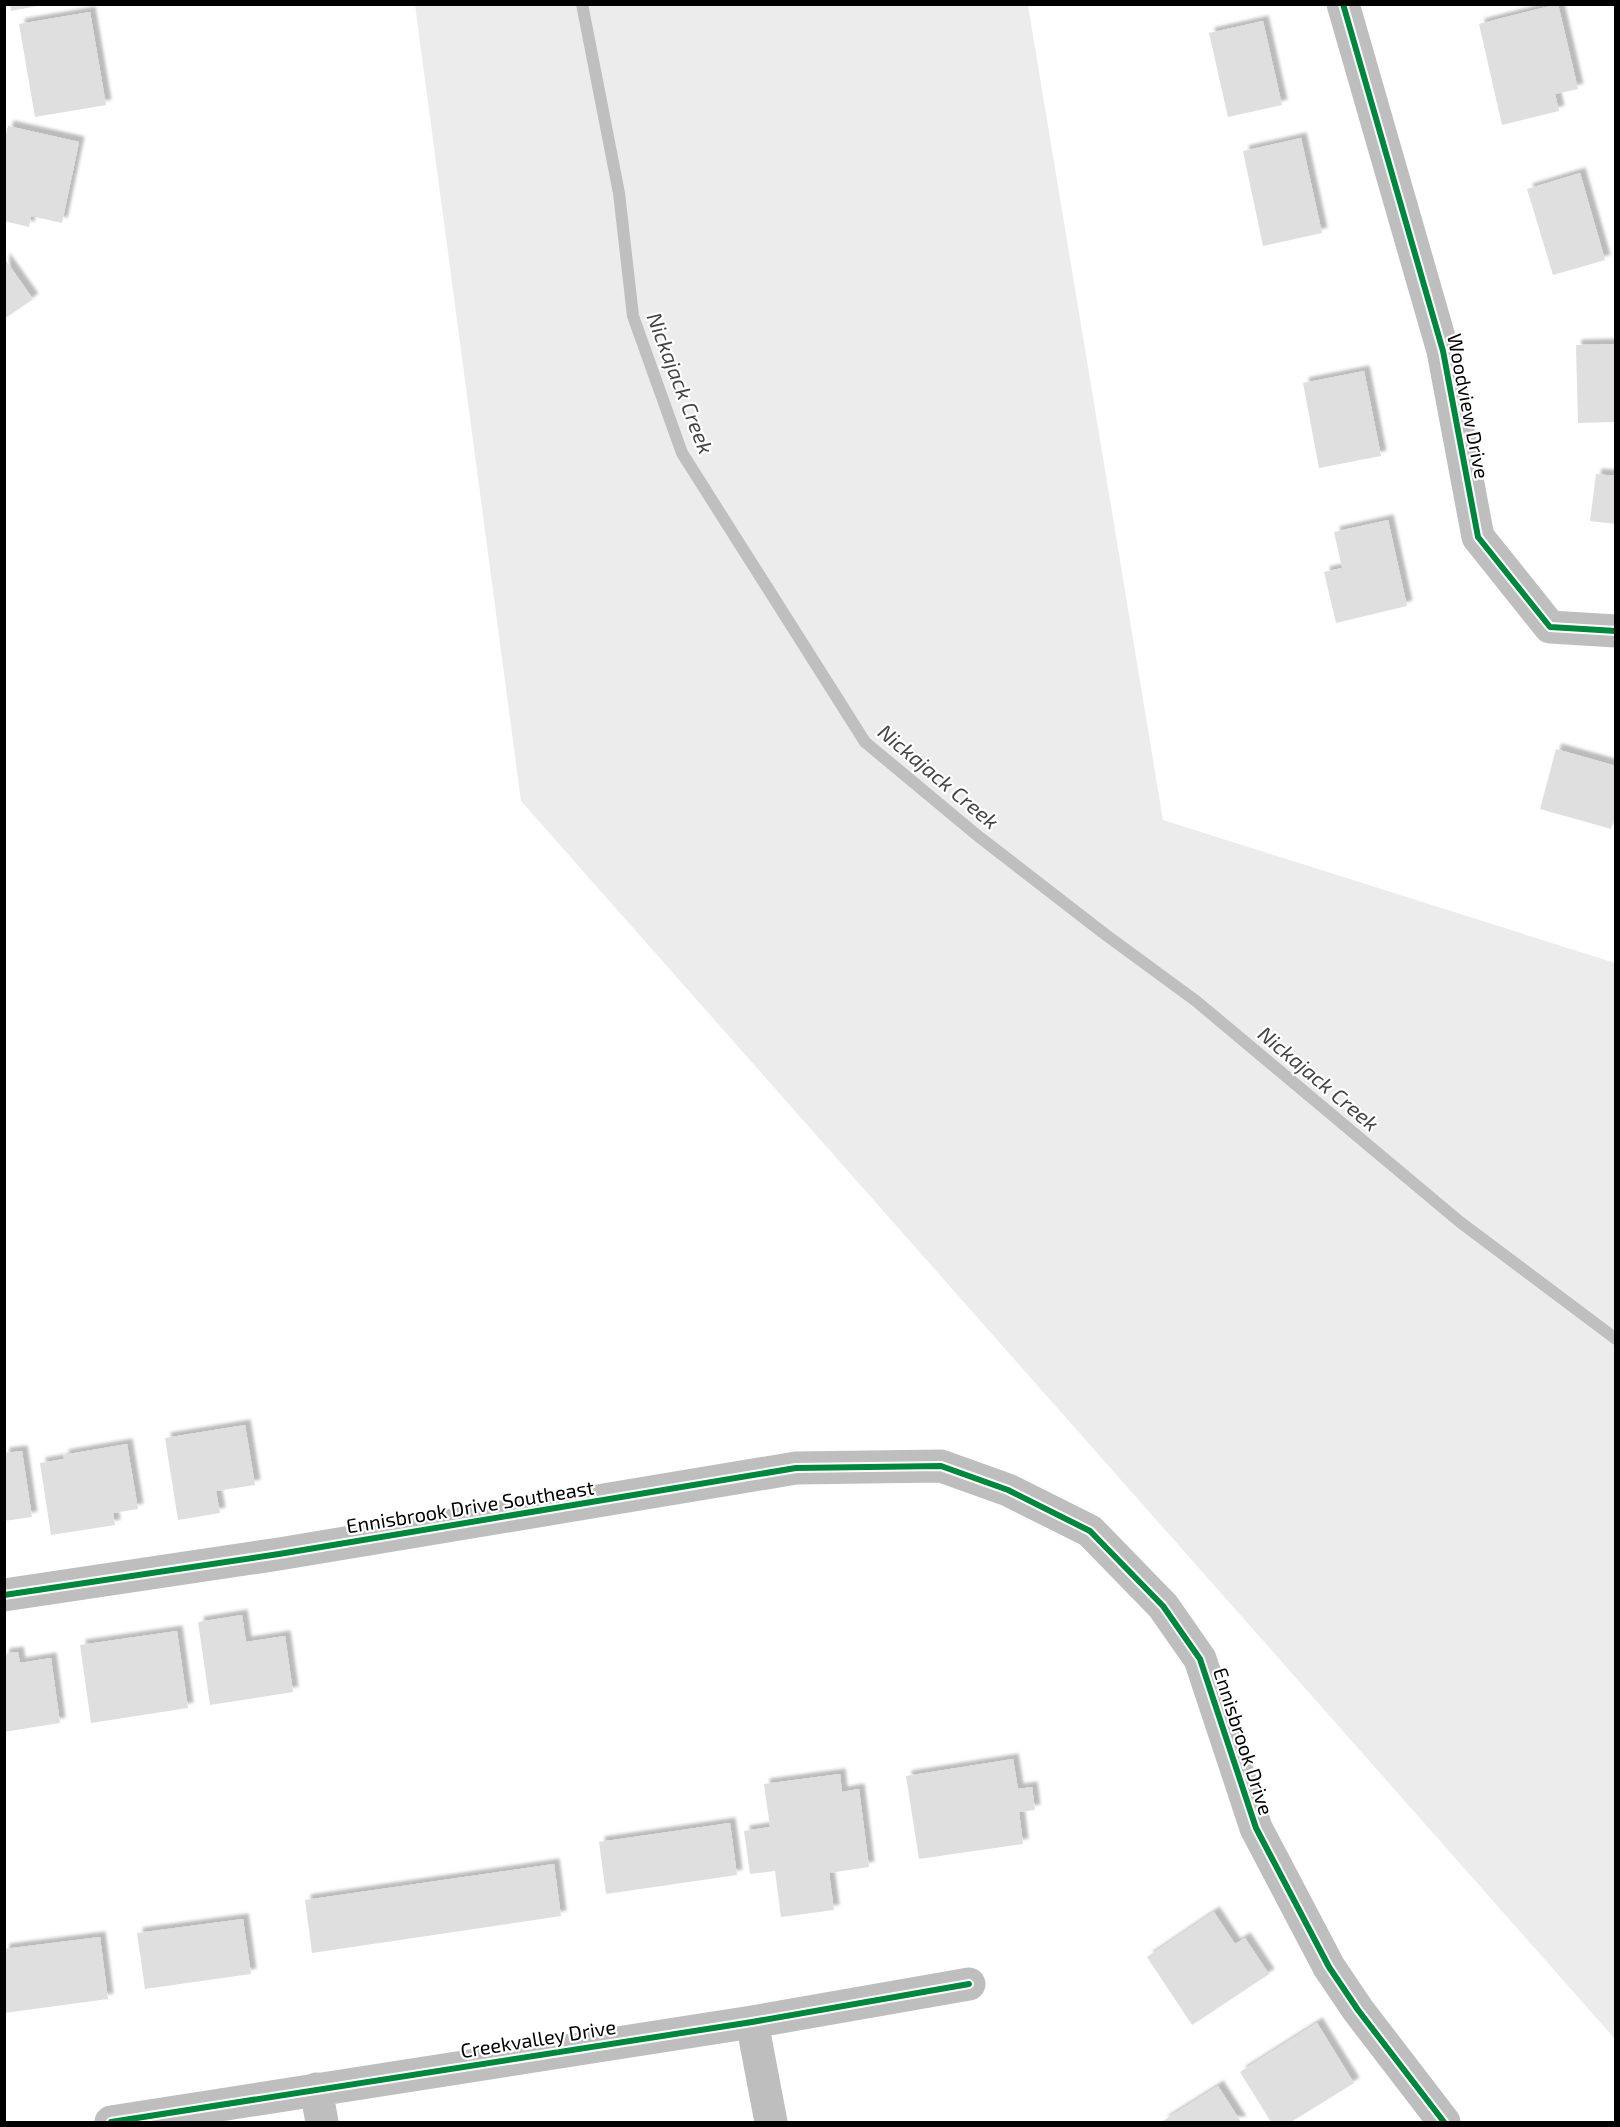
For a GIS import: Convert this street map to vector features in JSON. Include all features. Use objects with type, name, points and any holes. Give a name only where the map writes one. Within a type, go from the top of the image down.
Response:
[{"type":"street","name":"Woodview Drive","points":[[1343,4],[1443,351],[1478,537],[1550,627],[1616,631]]},
{"type":"street","name":"Ennisbrook Drive Southeast","points":[[4,1594],[279,1554],[796,1468],[941,1466]]},
{"type":"street","name":"Ennisbrook Drive","points":[[941,1466],[1008,1490],[1090,1531],[1163,1606],[1200,1659],[1256,1828],[1329,1967],[1429,2118]]},
{"type":"street","name":"Creekvalley Drive","points":[[111,2122],[752,2022],[969,1984]]},
{"type":"street","points":[[752,2022],[771,2122]]},
{"type":"street","points":[[316,2090],[322,2122]]},
{"type":"shaded area","points":[[415,5],[1028,5],[1163,820],[1615,963],[1615,2039],[521,801]]},
{"type":"building","points":[[1558,4],[1578,89],[1555,94],[1559,111],[1502,125],[1479,24]]},
{"type":"building","points":[[10,5],[37,5],[37,6],[11,11]]},
{"type":"building","points":[[90,12],[106,105],[35,117],[19,24]]},
{"type":"building","points":[[1263,21],[1282,105],[1228,117],[1209,33]]},
{"type":"building","points":[[8,126],[79,142],[62,223],[31,216],[29,227],[4,221],[4,144]]},
{"type":"building","points":[[1301,138],[1322,233],[1263,246],[1243,151]]},
{"type":"building","points":[[1580,173],[1605,260],[1553,275],[1527,189]]},
{"type":"building","points":[[4,258],[33,299],[4,319]]},
{"type":"building","points":[[1616,344],[1616,422],[1578,423],[1576,345]]},
{"type":"building","points":[[1364,371],[1381,456],[1319,468],[1303,383]]},
{"type":"building","points":[[1596,474],[1616,476],[1616,524],[1590,521]]},
{"type":"building","points":[[1388,520],[1407,606],[1336,623],[1324,572],[1342,568],[1334,532]]},
{"type":"building","points":[[1556,749],[1616,766],[1616,814],[1611,829],[1540,809]]},
{"type":"building","points":[[245,1425],[255,1485],[216,1491],[220,1513],[178,1520],[165,1438]]},
{"type":"building","points":[[127,1444],[138,1509],[113,1513],[115,1525],[51,1535],[40,1463],[64,1459],[63,1455]]},
{"type":"building","points":[[22,1451],[32,1517],[4,1521],[4,1453]]},
{"type":"building","points":[[242,1615],[246,1642],[285,1636],[293,1692],[210,1705],[198,1622]]},
{"type":"building","points":[[177,1631],[188,1708],[91,1723],[80,1645]]},
{"type":"building","points":[[18,1652],[20,1663],[51,1658],[60,1723],[4,1732],[4,1654]]},
{"type":"building","points":[[1013,1759],[1018,1789],[1032,1787],[1035,1810],[1019,1812],[1023,1844],[919,1859],[906,1776]]},
{"type":"building","points":[[840,1774],[842,1792],[859,1789],[869,1867],[829,1873],[834,1910],[781,1917],[775,1871],[750,1874],[744,1831],[770,1827],[764,1784]]},
{"type":"building","points":[[730,1823],[737,1875],[606,1894],[599,1842]]},
{"type":"building","points":[[554,1864],[561,1916],[312,1953],[305,1900]]},
{"type":"building","points":[[1214,1912],[1235,1944],[1245,1938],[1269,1974],[1192,2025],[1147,1957]]},
{"type":"building","points":[[243,1919],[251,1974],[145,1989],[137,1933]]},
{"type":"building","points":[[100,1937],[108,1999],[4,2013],[4,1949]]},
{"type":"building","points":[[1317,2023],[1354,2083],[1291,2122],[1271,2122],[1240,2072]]},
{"type":"building","points":[[1218,2086],[1241,2122],[1161,2122]]},
{"type":"waterway","name":"Nickajack Creek","points":[[582,4],[619,193],[633,316],[682,453],[865,742],[978,836],[1196,1001],[1460,1222],[1616,1339]]},
{"type":"cycle path","points":[[1343,4],[1443,351],[1478,537],[1550,627],[1616,631]]},
{"type":"cycle path","points":[[4,1595],[279,1554],[796,1468],[941,1466],[1008,1490],[1090,1531],[1163,1606],[1200,1659],[1256,1828],[1329,1967],[1358,2010],[1444,2122]]},
{"type":"cycle path","points":[[111,2122],[752,2022],[969,1984]]}]
